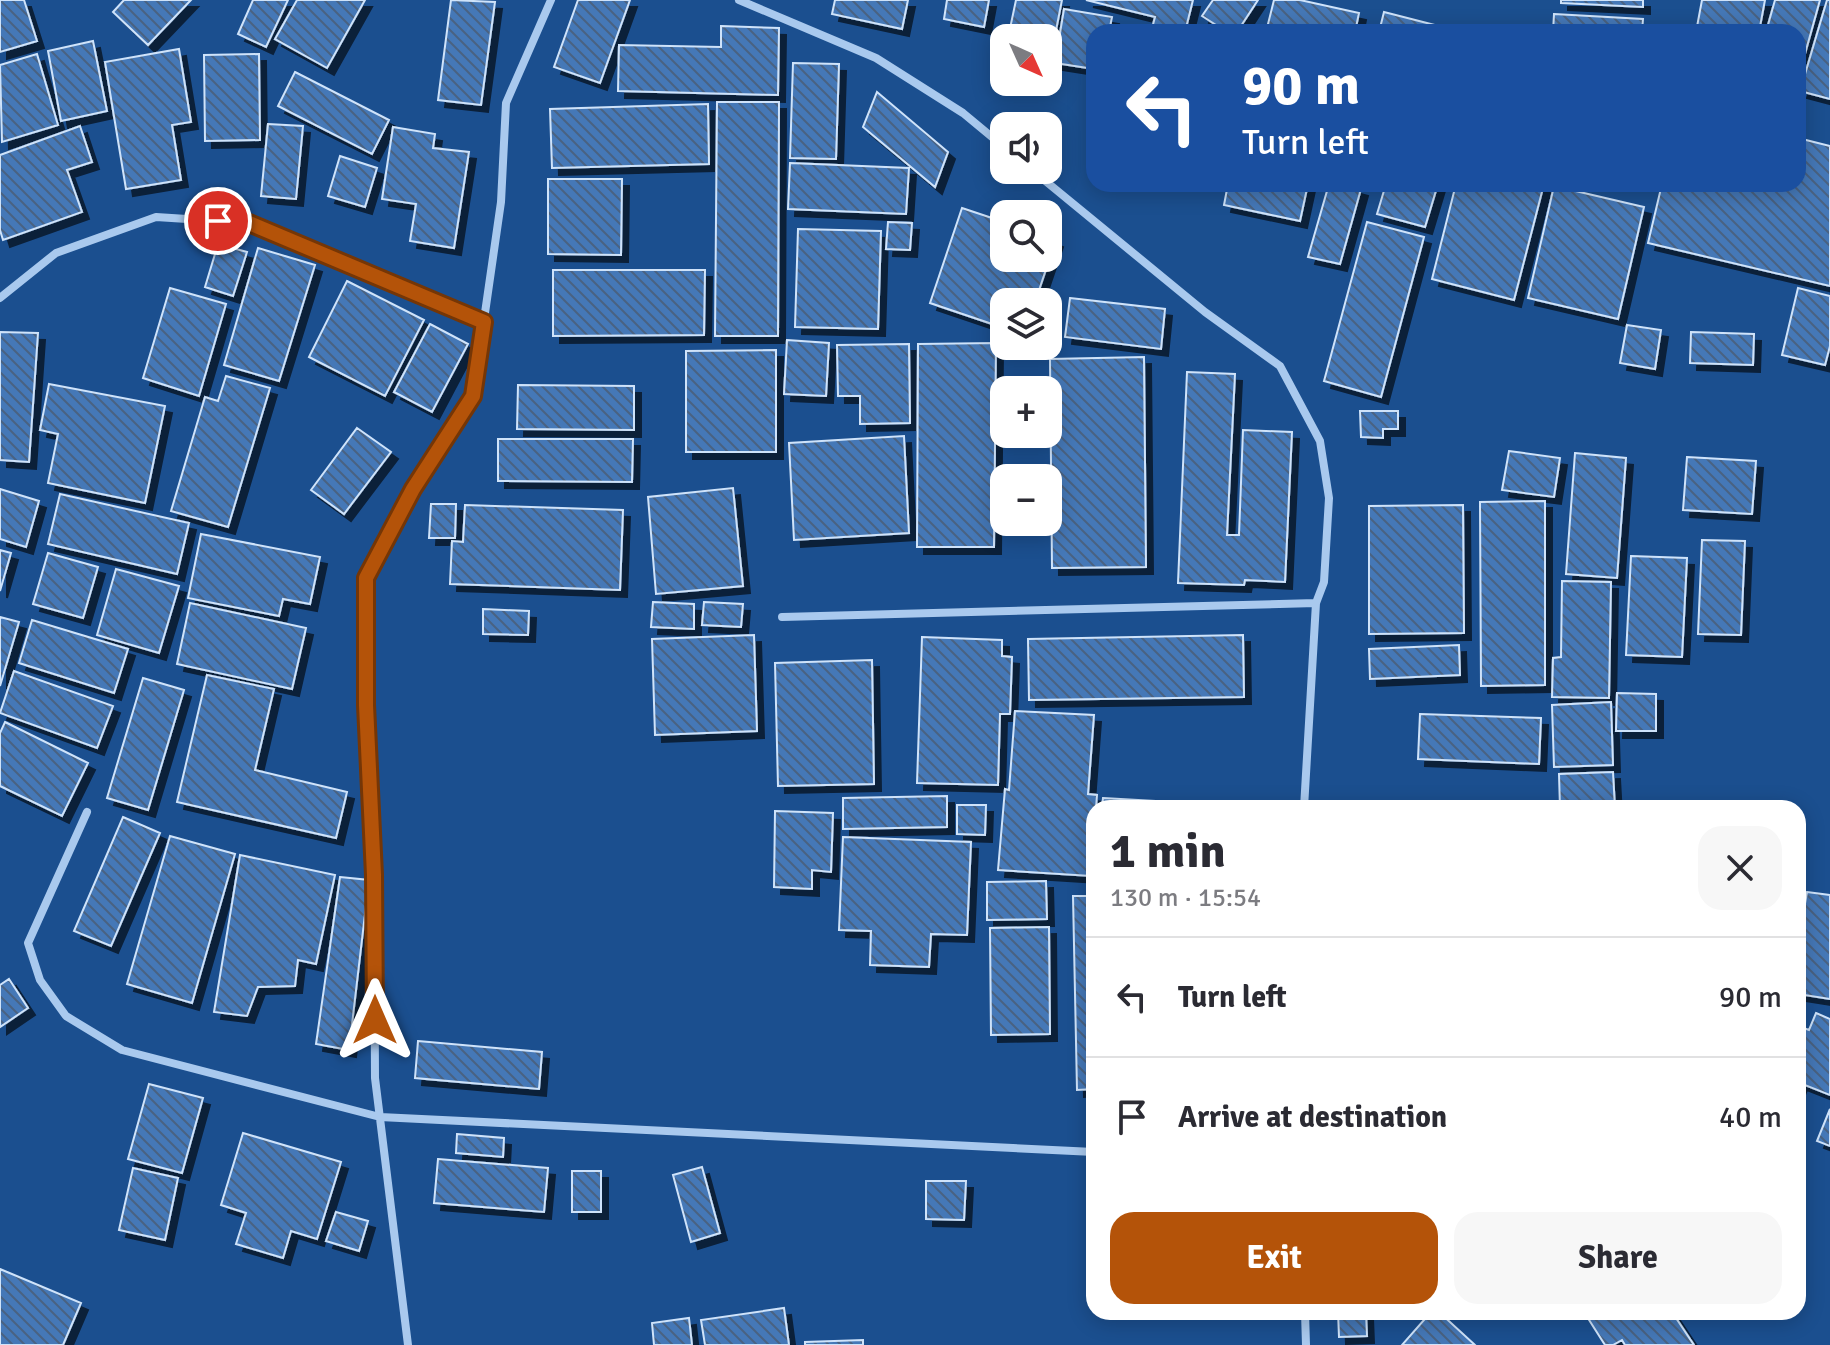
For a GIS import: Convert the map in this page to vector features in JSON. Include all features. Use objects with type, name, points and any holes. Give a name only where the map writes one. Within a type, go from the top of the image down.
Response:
[{"type":"street","points":[[542,0],[544,10]]},
{"type":"street","points":[[408,1345],[375,1078],[374,875],[366,705],[366,578],[413,489],[473,396],[501,202],[506,103],[544,10],[551,0]]},
{"type":"street","points":[[739,0],[876,58],[963,113],[990,135]]},
{"type":"street","points":[[1049,184],[1205,312],[1280,366],[1320,441],[1329,498],[1324,582],[1316,603],[1304,800]]},
{"type":"street","points":[[0,298],[56,253],[156,217],[249,223],[484,322]]},
{"type":"street","points":[[782,617],[1316,603]]},
{"type":"street","points":[[87,812],[28,943],[40,980],[66,1016],[122,1050],[380,1117],[1086,1152]]},
{"type":"street","points":[[1305,1320],[1306,1345]]},
{"type":"building","points":[[0,0],[24,0],[37,41],[0,52]]},
{"type":"building","points":[[124,0],[191,0],[148,45],[113,12]]},
{"type":"building","points":[[253,0],[288,0],[266,47],[238,34]]},
{"type":"building","points":[[297,0],[365,0],[327,68],[275,39]]},
{"type":"building","points":[[451,0],[495,2],[481,105],[438,100]]},
{"type":"building","points":[[578,0],[630,0],[600,83],[554,67]]},
{"type":"building","points":[[835,0],[908,0],[902,29],[832,14]]},
{"type":"building","points":[[947,0],[989,0],[984,27],[944,19]]},
{"type":"building","points":[[1016,0],[1062,0],[1057,24],[1011,24]]},
{"type":"building","points":[[1086,0],[1193,0],[1187,24],[1153,24],[1155,17]]},
{"type":"building","points":[[1213,0],[1258,0],[1242,24],[1214,24],[1202,16]]},
{"type":"building","points":[[1274,0],[1300,0],[1359,13],[1357,24],[1268,24]]},
{"type":"building","points":[[1561,0],[1643,0],[1643,7],[1561,3]]},
{"type":"building","points":[[1702,0],[1765,0],[1760,24],[1698,24]]},
{"type":"building","points":[[1775,0],[1820,0],[1806,50],[1806,24],[1768,24]]},
{"type":"building","points":[[1827,0],[1830,0],[1830,99],[1806,93],[1806,71]]},
{"type":"building","points":[[1064,9],[1112,17],[1111,24],[1086,24],[1086,68],[1062,64]]},
{"type":"building","points":[[1384,12],[1431,24],[1381,24]]},
{"type":"building","points":[[1554,14],[1643,19],[1643,24],[1553,24]]},
{"type":"building","points":[[721,26],[779,28],[778,95],[618,91],[619,45],[721,47]]},
{"type":"building","points":[[93,41],[107,111],[61,121],[48,51]]},
{"type":"building","points":[[179,49],[191,122],[172,125],[181,180],[126,189],[105,62]]},
{"type":"building","points":[[37,54],[58,125],[2,142],[0,65]]},
{"type":"building","points":[[259,54],[260,140],[205,141],[204,55]]},
{"type":"building","points":[[793,63],[839,64],[836,159],[790,158]]},
{"type":"building","points":[[295,72],[389,120],[372,154],[278,106]]},
{"type":"building","points":[[877,92],[948,152],[935,187],[863,127]]},
{"type":"building","points":[[717,102],[779,102],[778,336],[715,336]]},
{"type":"building","points":[[708,104],[709,164],[552,168],[550,109]]},
{"type":"building","points":[[268,124],[303,126],[296,199],[261,196]]},
{"type":"building","points":[[80,126],[92,162],[67,170],[82,212],[3,240],[0,230],[0,155]]},
{"type":"building","points":[[393,127],[435,134],[433,148],[469,152],[454,248],[410,241],[416,204],[382,199]]},
{"type":"building","points":[[1806,140],[1830,146],[1830,286],[1648,243],[1660,192],[1806,192]]},
{"type":"building","points":[[340,156],[377,168],[365,207],[328,196]]},
{"type":"building","points":[[790,163],[909,168],[906,214],[788,209]]},
{"type":"building","points":[[548,179],[622,179],[621,255],[548,254]]},
{"type":"building","points":[[1226,192],[1306,192],[1300,221],[1224,205]]},
{"type":"building","points":[[1327,192],[1360,192],[1340,264],[1308,257]]},
{"type":"building","points":[[1384,192],[1436,192],[1425,227],[1377,214]]},
{"type":"building","points":[[1454,192],[1542,192],[1514,300],[1432,279]]},
{"type":"building","points":[[1553,192],[1580,192],[1644,207],[1618,319],[1528,298]]},
{"type":"building","points":[[962,208],[990,217],[990,272],[1045,272],[1040,288],[990,288],[990,323],[930,303]]},
{"type":"building","points":[[888,222],[912,223],[910,250],[886,249]]},
{"type":"building","points":[[1367,222],[1424,237],[1381,397],[1324,381]]},
{"type":"building","points":[[798,229],[881,231],[878,329],[795,327]]},
{"type":"building","points":[[218,244],[247,252],[233,296],[205,287]]},
{"type":"building","points":[[258,248],[315,265],[279,381],[224,365]]},
{"type":"building","points":[[553,270],[705,270],[704,335],[553,336]]},
{"type":"building","points":[[347,281],[424,320],[385,396],[309,357]]},
{"type":"building","points":[[170,288],[226,304],[199,396],[143,378]]},
{"type":"building","points":[[1798,288],[1830,296],[1830,346],[1825,365],[1782,355]]},
{"type":"building","points":[[1070,298],[1165,309],[1161,349],[1065,337]]},
{"type":"building","points":[[430,324],[468,344],[432,412],[394,392]]},
{"type":"building","points":[[1627,325],[1661,330],[1655,369],[1620,363]]},
{"type":"building","points":[[0,332],[38,333],[29,462],[0,460]]},
{"type":"building","points":[[1691,332],[1754,334],[1753,365],[1690,363]]},
{"type":"building","points":[[787,340],[829,343],[826,396],[784,394]]},
{"type":"building","points":[[990,343],[990,360],[996,360],[996,376],[990,376],[990,448],[995,448],[995,464],[990,464],[990,536],[994,536],[994,547],[917,547],[918,344]]},
{"type":"building","points":[[909,344],[910,423],[860,424],[860,396],[838,396],[837,345]]},
{"type":"building","points":[[776,350],[776,452],[686,452],[686,351]]},
{"type":"building","points":[[1144,357],[1146,567],[1052,568],[1052,536],[1062,536],[1062,464],[1051,464],[1051,448],[1062,448],[1062,376],[1050,376],[1050,360]]},
{"type":"building","points":[[1187,372],[1235,374],[1227,535],[1239,535],[1243,430],[1292,432],[1285,582],[1245,580],[1244,585],[1178,583]]},
{"type":"building","points":[[226,376],[270,388],[228,527],[171,511],[205,397],[218,401]]},
{"type":"building","points":[[49,384],[165,406],[145,503],[48,483],[58,434],[40,430]]},
{"type":"building","points":[[518,385],[634,386],[634,430],[517,429]]},
{"type":"building","points":[[1360,411],[1398,411],[1398,429],[1383,429],[1383,438],[1361,437]]},
{"type":"building","points":[[357,428],[391,452],[344,514],[311,490]]},
{"type":"building","points":[[904,436],[909,533],[794,540],[789,443]]},
{"type":"building","points":[[498,439],[633,439],[632,482],[498,481]]},
{"type":"building","points":[[1509,451],[1560,458],[1554,497],[1502,490]]},
{"type":"building","points":[[1575,453],[1626,458],[1617,578],[1566,574]]},
{"type":"building","points":[[1687,457],[1756,461],[1752,514],[1683,510]]},
{"type":"building","points":[[733,488],[743,586],[656,594],[648,497]]},
{"type":"building","points":[[0,489],[39,501],[26,547],[0,539]]},
{"type":"building","points":[[60,494],[189,523],[177,574],[48,544]]},
{"type":"building","points":[[1545,501],[1545,685],[1481,686],[1480,502]]},
{"type":"building","points":[[431,504],[456,504],[455,538],[429,538]]},
{"type":"building","points":[[465,505],[623,510],[620,590],[450,584],[452,541],[463,542]]},
{"type":"building","points":[[1463,505],[1464,633],[1369,634],[1369,506]]},
{"type":"building","points":[[201,534],[320,557],[310,604],[283,599],[279,616],[188,598]]},
{"type":"building","points":[[1702,540],[1745,541],[1741,635],[1698,634]]},
{"type":"building","points":[[0,550],[11,553],[0,591]]},
{"type":"building","points":[[48,553],[98,567],[83,618],[33,604]]},
{"type":"building","points":[[1631,556],[1687,558],[1682,657],[1626,655]]},
{"type":"building","points":[[116,569],[179,586],[159,653],[97,635]]},
{"type":"building","points":[[1562,581],[1611,582],[1609,698],[1552,697],[1553,658],[1561,657]]},
{"type":"building","points":[[653,602],[694,604],[694,629],[651,627]]},
{"type":"building","points":[[704,602],[743,604],[741,627],[702,625]]},
{"type":"building","points":[[190,603],[306,628],[292,689],[177,664]]},
{"type":"building","points":[[483,609],[529,611],[528,635],[483,634]]},
{"type":"building","points":[[0,617],[19,622],[0,686]]},
{"type":"building","points":[[32,620],[128,649],[114,693],[19,663]]},
{"type":"building","points":[[754,635],[757,731],[655,735],[652,639]]},
{"type":"building","points":[[1243,635],[1244,697],[1029,700],[1028,639]]},
{"type":"building","points":[[922,637],[1002,640],[1002,656],[1012,657],[1010,714],[1000,714],[998,785],[917,783]]},
{"type":"building","points":[[1459,645],[1460,675],[1370,679],[1369,649]]},
{"type":"building","points":[[872,660],[874,784],[778,786],[775,663]]},
{"type":"building","points":[[14,671],[113,706],[97,748],[0,713]]},
{"type":"building","points":[[207,675],[274,689],[255,770],[347,792],[336,838],[177,802]]},
{"type":"building","points":[[143,678],[184,690],[148,810],[107,798]]},
{"type":"building","points":[[1617,693],[1656,694],[1656,731],[1616,731]]},
{"type":"building","points":[[1611,702],[1613,765],[1554,767],[1552,705]]},
{"type":"building","points":[[1015,711],[1094,715],[1088,794],[1097,795],[1097,800],[1086,800],[1086,876],[998,870],[1005,789],[1009,790]]},
{"type":"building","points":[[1420,714],[1541,718],[1539,764],[1418,759]]},
{"type":"building","points":[[5,722],[88,763],[62,816],[0,786],[0,733]]},
{"type":"building","points":[[1613,772],[1615,800],[1560,800],[1559,774]]},
{"type":"building","points":[[947,796],[947,827],[843,829],[843,798]]},
{"type":"building","points":[[957,805],[986,805],[985,835],[957,834]]},
{"type":"building","points":[[775,811],[833,813],[831,872],[812,870],[812,889],[774,887]]},
{"type":"building","points":[[123,817],[160,833],[111,946],[74,931]]},
{"type":"building","points":[[170,836],[235,854],[192,1003],[127,984]]},
{"type":"building","points":[[843,837],[971,842],[967,935],[931,934],[929,967],[870,965],[871,931],[839,930]]},
{"type":"building","points":[[240,855],[335,875],[316,964],[298,960],[295,986],[258,987],[247,1016],[214,1012]]},
{"type":"building","points":[[340,877],[369,880],[349,1050],[316,1044]]},
{"type":"building","points":[[1046,881],[1047,919],[987,920],[987,882]]},
{"type":"building","points":[[1807,892],[1830,895],[1830,999],[1806,995]]},
{"type":"building","points":[[1073,896],[1086,896],[1086,1089],[1077,1090]]},
{"type":"building","points":[[1049,927],[1050,1034],[991,1035],[990,928]]},
{"type":"building","points":[[9,979],[28,1008],[0,1027],[0,985]]},
{"type":"building","points":[[1816,1013],[1830,1019],[1830,1095],[1806,1085],[1806,1029],[1809,1030]]},
{"type":"building","points":[[418,1041],[542,1052],[539,1089],[415,1078]]},
{"type":"building","points":[[149,1084],[203,1098],[182,1173],[128,1159]]},
{"type":"building","points":[[1830,1109],[1830,1146],[1817,1141]]},
{"type":"building","points":[[243,1133],[341,1162],[317,1239],[291,1231],[283,1258],[236,1244],[246,1213],[221,1205]]},
{"type":"building","points":[[457,1134],[504,1138],[503,1157],[456,1153]]},
{"type":"building","points":[[438,1159],[548,1168],[544,1212],[434,1203]]},
{"type":"building","points":[[702,1167],[720,1233],[691,1242],[673,1175]]},
{"type":"building","points":[[133,1168],[178,1178],[165,1240],[119,1230]]},
{"type":"building","points":[[572,1171],[601,1171],[601,1212],[572,1212]]},
{"type":"building","points":[[926,1181],[966,1181],[964,1220],[926,1219]]},
{"type":"building","points":[[336,1212],[368,1221],[359,1251],[326,1241]]},
{"type":"building","points":[[0,1269],[81,1303],[63,1345],[0,1345]]},
{"type":"building","points":[[784,1308],[789,1345],[705,1345],[701,1320]]},
{"type":"building","points":[[689,1318],[692,1345],[654,1345],[652,1323]]},
{"type":"building","points":[[1338,1320],[1366,1320],[1367,1336],[1339,1337]]},
{"type":"building","points":[[1424,1320],[1448,1320],[1475,1345],[1402,1345]]},
{"type":"building","points":[[1589,1320],[1677,1320],[1694,1345],[1625,1345],[1622,1340],[1605,1345]]},
{"type":"building","points":[[863,1340],[863,1345],[805,1345],[805,1342]]},
{"type":"route","points":[[218,221],[249,223],[484,322],[473,396],[413,489],[366,578],[366,705],[374,875],[375,1020]]}]
